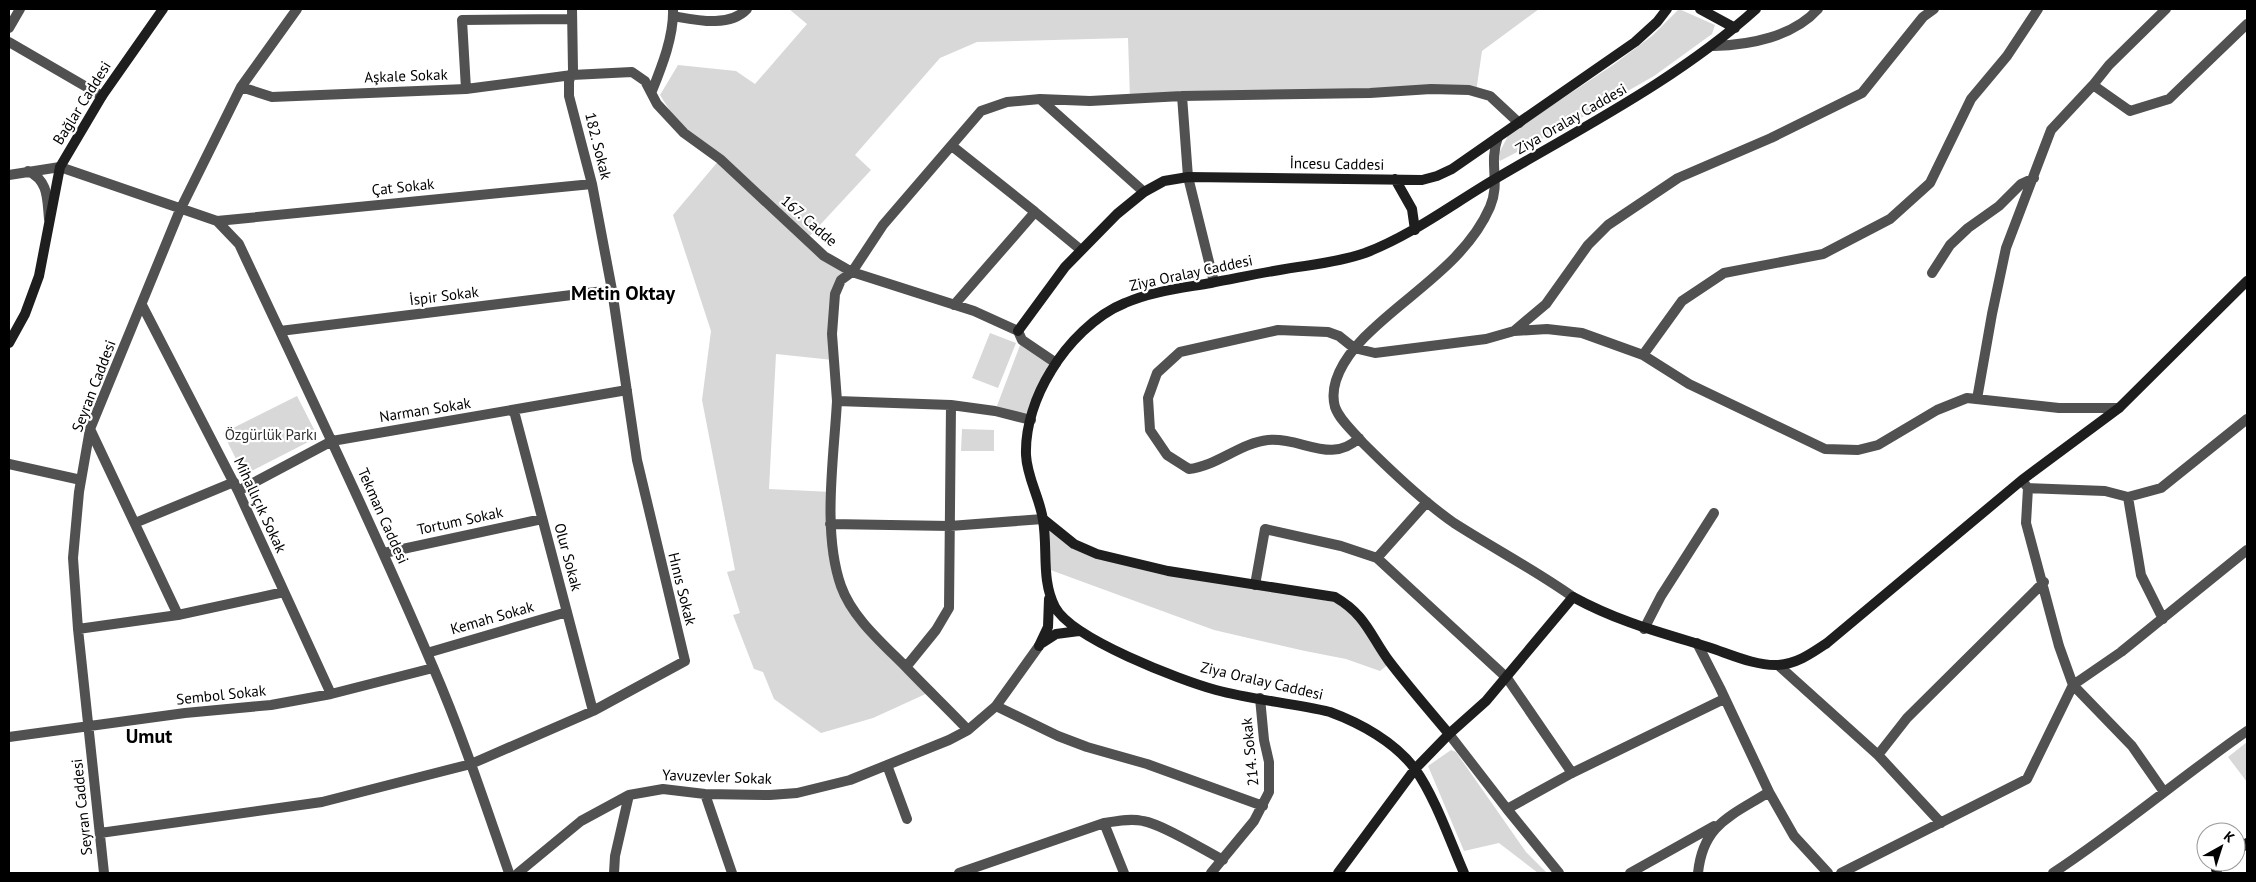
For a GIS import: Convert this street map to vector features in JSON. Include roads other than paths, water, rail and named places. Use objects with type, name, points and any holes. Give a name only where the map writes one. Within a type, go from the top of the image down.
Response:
[{"type":"main road","name":"Bağlar Caddesi","points":[[9,343],[32,297],[39,276],[60,167],[102,96],[163,9]]},
{"type":"main road","name":"İncesu Caddesi","points":[[1018,332],[1046,291],[1081,250],[1144,192],[1164,181],[1188,177],[1422,180],[1437,176],[1519,123],[1635,42],[1657,22],[1667,9]]},
{"type":"main road","points":[[1700,9],[1735,28]]},
{"type":"main road","name":"Ziya Oralay Caddesi","points":[[1464,873],[1415,769],[1398,751],[1347,718],[1296,704],[1216,690],[1176,676],[1092,640],[1060,616],[1050,594],[1045,568],[1043,519],[1026,457],[1031,420],[1040,393],[1056,363],[1085,330],[1124,303],[1214,282],[1331,263],[1364,253],[1415,230],[1496,178],[1653,88],[1714,46],[1756,9]]},
{"type":"main road","points":[[1395,179],[1412,209],[1415,230]]},
{"type":"main road","points":[[1338,873],[1415,769],[1449,734],[1486,701],[1573,597],[1597,610],[1644,629],[1697,643],[1756,662],[1778,665],[1803,658],[1827,643],[2119,408],[2247,281]]},
{"type":"main road","points":[[1043,519],[1059,534],[1074,544],[1097,554],[1168,572],[1327,596],[1347,605],[1368,626],[1390,663],[1449,734]]},
{"type":"main road","points":[[1039,646],[1048,627],[1050,594]]},
{"type":"main road","points":[[1039,646],[1056,634],[1079,631]]},
{"type":"street","points":[[9,28],[20,9]]},
{"type":"street","name":"Seyran Caddesi","points":[[104,873],[78,629],[74,558],[81,480],[90,429],[180,210],[242,87],[297,9]]},
{"type":"street","points":[[652,91],[664,59],[673,12],[697,20],[728,20],[740,16],[747,9]]},
{"type":"street","points":[[1714,46],[1739,45],[1774,36],[1800,24],[1818,9]]},
{"type":"street","points":[[1514,331],[1546,304],[1588,245],[1608,225],[1678,178],[1771,138],[1862,93],[1922,13],[1934,9]]},
{"type":"street","points":[[1643,355],[1682,301],[1724,272],[1823,254],[1890,218],[1930,183],[1971,99],[2007,56],[2038,9]]},
{"type":"street","points":[[1978,399],[2006,248],[2051,130],[2109,66],[2166,9]]},
{"type":"street","points":[[466,89],[462,20],[572,14]]},
{"type":"street","name":"182. Sokak","points":[[572,14],[572,75],[569,81],[569,96],[592,184],[612,290]]},
{"type":"street","points":[[2093,85],[2130,111],[2169,99],[2247,24]]},
{"type":"street","points":[[9,42],[102,96]]},
{"type":"street","name":"167. Cadde","points":[[572,75],[632,72],[645,81],[652,91],[657,104],[684,133],[720,159],[824,256],[852,272],[974,311],[1018,332],[1022,340],[1056,363]]},
{"type":"street","name":"Aşkale Sokak","points":[[242,87],[272,97],[466,89],[572,75]]},
{"type":"street","points":[[968,730],[855,612],[841,587],[835,565],[830,524],[837,401],[832,352],[835,294],[841,280],[852,272],[883,225],[981,111],[1007,102],[1040,99],[1090,101],[1182,96],[1370,93],[1431,89],[1469,90],[1490,96],[1519,123]]},
{"type":"street","points":[[1182,96],[1188,177],[1214,282]]},
{"type":"street","points":[[1040,99],[1144,192]]},
{"type":"street","points":[[1498,137],[1492,162],[1496,178],[1495,193],[1490,208],[1469,242],[1354,348],[1342,366],[1334,396],[1340,417],[1387,466],[1427,502],[1453,522],[1544,576],[1573,597]]},
{"type":"street","points":[[952,146],[1081,250]]},
{"type":"street","points":[[9,175],[60,167]]},
{"type":"street","name":"Tekman Caddesi","points":[[60,167],[180,210],[217,221],[239,244],[384,553],[471,764],[508,873]]},
{"type":"street","name":"Bağlar Caddesi","points":[[28,171],[40,177],[45,186],[50,223]]},
{"type":"street","points":[[1932,273],[1950,245],[1968,228],[1999,206],[2022,184],[2034,178]]},
{"type":"street","name":"Çat Sokak","points":[[217,221],[592,184]]},
{"type":"street","points":[[954,305],[1034,212]]},
{"type":"street","name":"İspir Sokak","points":[[280,331],[612,290]]},
{"type":"street","name":"Hınıs Sokak","points":[[100,834],[322,802],[471,764],[593,711],[684,661],[637,460],[612,290]]},
{"type":"street","name":"Mihallıçık Sokak","points":[[142,305],[236,487],[331,694]]},
{"type":"street","points":[[1359,438],[1350,447],[1338,451],[1326,451],[1297,442],[1267,440],[1202,466],[1189,469],[1166,455],[1150,430],[1148,398],[1157,373],[1180,352],[1253,334],[1278,330],[1328,332],[1339,336],[1354,348],[1375,353],[1486,339],[1514,331],[1547,329],[1582,333],[1643,355],[1689,384],[1825,449],[1858,450],[1878,445],[1937,410],[1967,398],[2059,408],[2119,408]]},
{"type":"street","name":"Narman Sokak","points":[[135,524],[236,487],[332,441],[627,390]]},
{"type":"street","points":[[837,401],[951,404],[995,411],[1031,420]]},
{"type":"street","points":[[906,667],[936,630],[949,608],[947,586],[950,526],[951,404]]},
{"type":"street","name":"Olur Sokak","points":[[514,411],[593,711]]},
{"type":"street","points":[[2164,792],[2132,746],[2073,685],[2059,646],[2044,582],[2026,523],[2025,484],[2105,492],[2128,497],[2161,488],[2247,419]]},
{"type":"street","points":[[90,429],[178,615]]},
{"type":"street","points":[[9,464],[81,480]]},
{"type":"street","points":[[2128,497],[2141,575],[2163,619]]},
{"type":"street","points":[[1377,558],[1427,502]]},
{"type":"street","points":[[1644,629],[1661,596],[1714,513]]},
{"type":"street","name":"Tortum Sokak","points":[[384,553],[542,519]]},
{"type":"street","points":[[830,524],[950,526],[1043,519]]},
{"type":"street","points":[[1256,585],[1265,529],[1341,546],[1377,558],[1507,678],[1572,773]]},
{"type":"street","points":[[1841,873],[2028,779],[2073,685],[2121,652],[2247,550]]},
{"type":"street","points":[[1878,755],[1907,718],[2044,582]]},
{"type":"street","points":[[78,629],[178,615],[284,592]]},
{"type":"street","name":"Kemah Sokak","points":[[426,653],[567,612]]},
{"type":"street","points":[[1697,643],[1768,792],[1794,836],[1828,873]]},
{"type":"street","name":"Yavuzevler Sokak","points":[[518,873],[581,821],[629,795],[662,789],[705,794],[770,795],[797,793],[850,780],[949,740],[968,730],[996,706],[1039,646]]},
{"type":"street","points":[[1778,665],[1878,755],[1940,823]]},
{"type":"street","name":"Sembol Sokak","points":[[9,737],[271,705],[331,694],[433,668]]},
{"type":"street","name":"214. Sokak","points":[[1211,873],[1254,821],[1269,792],[1271,780],[1264,740],[1260,698]]},
{"type":"street","points":[[1506,810],[1572,773],[1724,699]]},
{"type":"street","points":[[996,706],[1058,736],[1087,747],[1147,764],[1263,806]]},
{"type":"street","points":[[2053,873],[2107,837],[2184,775],[2247,731]]},
{"type":"street","points":[[1449,734],[1506,810],[1559,873]]},
{"type":"street","points":[[886,765],[907,819]]},
{"type":"street","points":[[1630,873],[1717,824],[1768,792]]},
{"type":"street","points":[[705,794],[732,873]]},
{"type":"street","points":[[614,873],[614,856],[629,795]]},
{"type":"street","points":[[958,873],[1104,823],[1126,820],[1144,821],[1223,860]]},
{"type":"street","points":[[1104,823],[1124,873]]},
{"type":"street","points":[[1698,873],[1703,846],[1717,824]]},
{"type":"district","name":"Metin Oktay","points":[[623,293]]},
{"type":"district","name":"Umut","points":[[149,736]]},
{"type":"park label","name":"Özgürlük Parkı","points":[[271,435]]}]
